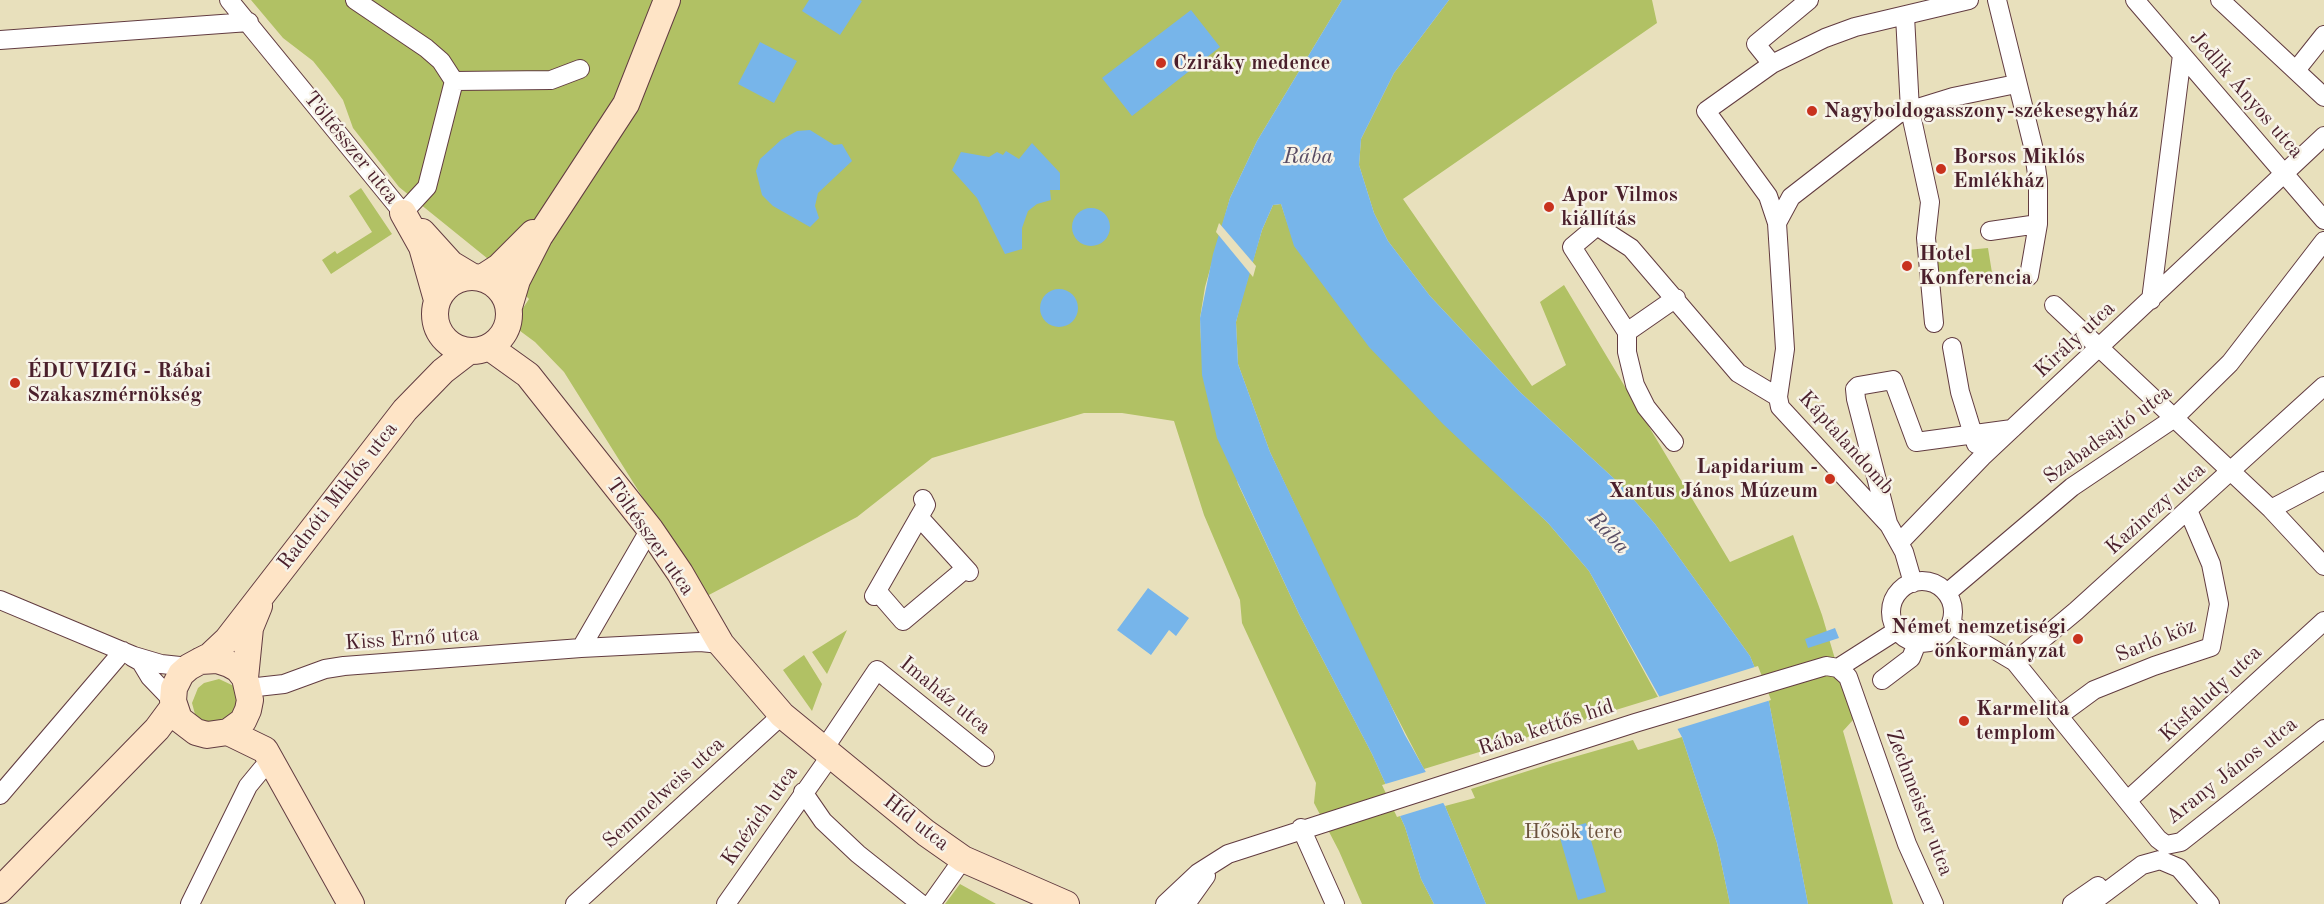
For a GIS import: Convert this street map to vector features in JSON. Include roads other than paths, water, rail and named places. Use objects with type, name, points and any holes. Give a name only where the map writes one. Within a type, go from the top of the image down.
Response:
[{"type":"street","name":"Töltésszer utca","points":[[229,0],[403,213],[427,187],[454,81]]},
{"type":"street","points":[[355,0],[426,48],[441,61],[454,81],[551,80],[580,69]]},
{"type":"street","points":[[403,213],[422,247],[436,311],[448,342],[479,349],[504,333],[523,265],[557,207],[610,132],[626,104],[667,0]]},
{"type":"street","points":[[1809,0],[1756,44],[1772,64],[1856,27],[1969,0]]},
{"type":"street","points":[[1997,0],[2033,147],[2038,181],[2038,224],[2029,276]]},
{"type":"street","name":"Jedlik Ányos utca","points":[[2134,0],[2324,220]]},
{"type":"street","points":[[2220,0],[2297,69],[2324,97]]},
{"type":"street","points":[[1905,15],[1910,110],[1930,202],[1926,238],[1934,323]]},
{"type":"street","points":[[0,40],[249,22]]},
{"type":"street","points":[[2297,69],[2324,35]]},
{"type":"street","points":[[2151,300],[2182,55]]},
{"type":"street","name":"Káptalandomb","points":[[1772,64],[1706,111],[1768,196],[1777,223],[1785,349],[1778,397],[1780,407],[1795,426],[1889,525],[1900,542],[1913,582]]},
{"type":"street","points":[[1777,223],[1791,196],[1898,114],[1953,97],[2016,84]]},
{"type":"street","name":"Király utca","points":[[1900,542],[1982,457],[2324,136]]},
{"type":"street","points":[[436,311],[450,283],[477,277],[498,267],[557,207]]},
{"type":"street","points":[[403,213],[451,264],[500,289],[509,310]]},
{"type":"street","points":[[1990,231],[2038,224]]},
{"type":"street","points":[[1674,442],[1646,407],[1635,385],[1627,352],[1627,332],[1572,247],[1597,226],[1631,248],[1738,373],[1778,397]]},
{"type":"street","name":"Szabadsajtó utca","points":[[1947,593],[2072,487],[2173,419],[2230,363],[2324,241]]},
{"type":"street","points":[[1627,332],[1676,298]]},
{"type":"street","points":[[2054,305],[2271,509],[2324,566]]},
{"type":"street","name":"Töltésszer utca","points":[[509,310],[514,333],[538,389]]},
{"type":"street","name":"Radnóti Miklós utca","points":[[405,410],[431,361],[436,311]]},
{"type":"street","points":[[1952,347],[1971,435],[1982,457]]},
{"type":"street","name":"Töltésszer utca","points":[[479,349],[528,375],[650,529],[680,573],[721,644],[782,715]]},
{"type":"street","name":"Radnóti Miklós utca","points":[[194,664],[210,656],[227,640],[405,410],[443,371],[479,349]]},
{"type":"street","points":[[1889,525],[1855,389],[1858,386],[1893,380],[1916,442],[2012,429]]},
{"type":"street","name":"Kazinczy utca","points":[[2015,662],[2188,510],[2324,386]]},
{"type":"street","points":[[2271,509],[2324,481]]},
{"type":"street","points":[[920,517],[967,571],[903,621],[875,593],[920,517],[926,505],[922,499]]},
{"type":"street","name":"Sarló köz","points":[[2060,715],[2094,690],[2211,647],[2218,604],[2211,564],[2188,510]]},
{"type":"street","points":[[581,648],[650,529]]},
{"type":"street","name":"Radnóti Miklós utca","points":[[247,683],[250,628],[271,581]]},
{"type":"street","points":[[1838,668],[1890,623],[1894,598],[1900,590],[1913,582],[1929,582],[1947,593],[1953,608],[1951,624],[1937,640],[1917,644],[1908,640],[1890,623]]},
{"type":"street","points":[[0,600],[123,651],[161,664],[194,664],[217,660],[229,664],[238,669],[247,683],[250,700],[243,721],[218,734],[166,742],[143,753],[95,791]]},
{"type":"street","name":"Kisfaludy utca","points":[[2128,800],[2324,621]]},
{"type":"street","points":[[1951,624],[2015,662],[2128,800],[2163,849],[2210,904]]},
{"type":"street","name":"Kiss Ernő utca","points":[[247,683],[284,684],[325,669],[344,666],[581,648],[700,642],[721,644]]},
{"type":"street","points":[[1882,680],[1911,658],[1917,644]]},
{"type":"street","points":[[123,651],[141,662],[174,704],[180,719],[187,727],[261,747],[274,766],[351,904]]},
{"type":"street","points":[[0,795],[123,651]]},
{"type":"street","points":[[0,890],[157,729],[174,704],[174,688],[181,674],[194,664]]},
{"type":"street","name":"Rába kettős híd","points":[[1165,904],[1198,873],[1228,854],[1305,827],[1635,723],[1826,666],[1838,668]]},
{"type":"street","name":"Zechmeister utca","points":[[1838,668],[1848,676],[1907,844],[1934,904]]},
{"type":"street","name":"Knézich utca","points":[[726,904],[803,792],[877,670]]},
{"type":"street","name":"Imaház utca","points":[[877,670],[985,757]]},
{"type":"street","name":"Híd utca","points":[[782,715],[909,820],[963,859],[1064,904]]},
{"type":"street","name":"Semmelweis utca","points":[[575,904],[782,715]]},
{"type":"street","name":"Arany János utca","points":[[2163,849],[2181,842],[2324,729]]},
{"type":"street","points":[[190,904],[248,786],[262,769],[274,766]]},
{"type":"street","points":[[803,792],[823,821],[858,854],[921,904]]},
{"type":"street","points":[[1305,827],[1335,904]]},
{"type":"street","points":[[2072,904],[2163,849]]},
{"type":"street","points":[[2090,904],[2163,849]]},
{"type":"street","points":[[931,904],[963,859]]},
{"type":"street","points":[[1186,904],[1216,862]]},
{"type":"water","points":[[809,0],[862,1],[840,35],[802,11]]},
{"type":"water","name":"Rába","points":[[1342,0],[1449,0],[1394,73],[1361,139],[1359,165],[1374,213],[1388,241],[1430,296],[1520,392],[1621,485],[1655,524],[1750,656],[1769,702],[1808,904],[1730,904],[1717,843],[1682,737],[1589,571],[1548,523],[1443,424],[1369,347],[1294,246],[1281,204],[1273,205],[1262,230],[1236,322],[1238,364],[1270,452],[1405,735],[1445,806],[1486,904],[1434,904],[1421,879],[1405,827],[1372,754],[1299,614],[1217,438],[1202,375],[1200,318],[1213,254],[1230,198],[1257,141]]},
{"type":"water","name":"Cziráky medence","points":[[1191,10],[1220,47],[1132,116],[1102,78]]},
{"type":"water","points":[[760,42],[797,61],[774,103],[738,84]]},
{"type":"water","points":[[810,130],[834,145],[842,144],[852,161],[818,193],[815,206],[819,218],[810,227],[773,206],[762,195],[756,171],[760,159],[781,140],[797,131]]},
{"type":"water","points":[[1032,143],[1060,173],[1060,190],[1050,190],[1051,200],[1037,204],[1028,211],[1022,228],[1022,249],[1005,254],[977,198],[952,170],[961,152],[989,157],[997,152],[1003,155],[1006,151],[1019,159]]},
{"type":"water","points":[[1091,208],[1104,214],[1110,227],[1104,240],[1091,246],[1078,240],[1072,227],[1078,214]]},
{"type":"water","points":[[1059,289],[1072,295],[1078,308],[1072,321],[1059,327],[1046,321],[1040,308],[1046,295]]},
{"type":"water","points":[[1148,588],[1189,618],[1176,636],[1169,630],[1151,655],[1117,630]]},
{"type":"water","points":[[1835,628],[1839,638],[1808,648],[1805,639]]},
{"type":"water","points":[[1586,823],[1606,892],[1578,900],[1558,831]]},
{"type":"place","name":"Cziráky medence","points":[[1161,63]]},
{"type":"place","name":"Nagyboldogasszony-székesegyház","points":[[1812,111]]},
{"type":"place","name":"Borsos Miklós Emlékház","points":[[1941,169]]},
{"type":"place","name":"Apor Vilmos kiállítás","points":[[1549,207]]},
{"type":"place","name":"Hotel Konferencia","points":[[1907,266]]},
{"type":"place","name":"ÉDUVIZIG - Rábai Szakaszmérnökség","points":[[15,383]]},
{"type":"place","name":"Lapidarium - Xantus János Múzeum","points":[[1830,479]]},
{"type":"place","name":"Német nemzetiségi önkormányzat","points":[[2078,639]]},
{"type":"place","name":"Karmelita templom","points":[[1964,721]]},
{"type":"park label","name":"Hősök tere","points":[[1573,832]]}]
